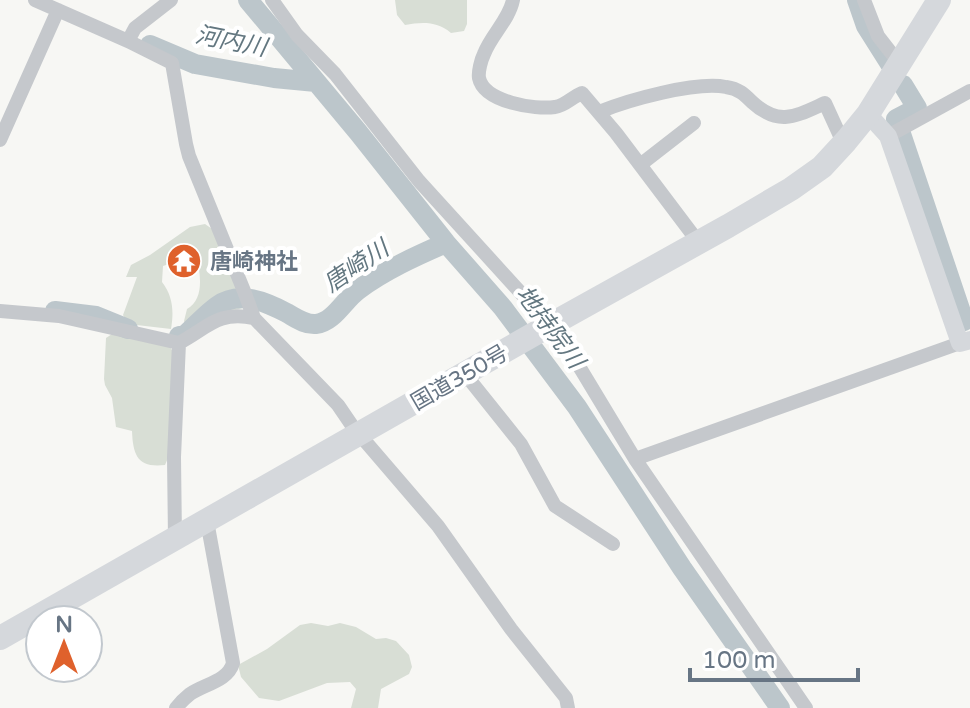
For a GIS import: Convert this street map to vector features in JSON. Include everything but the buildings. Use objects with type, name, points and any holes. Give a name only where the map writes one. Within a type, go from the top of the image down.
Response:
[{"type":"highway","name":"国道350号","points":[[0,638],[791,189],[822,167],[868,114],[939,0]]},
{"type":"street","points":[[35,0],[131,34],[172,63],[189,156],[249,305],[438,526],[511,629],[566,698],[568,708]]},
{"type":"street","points":[[131,34],[171,0]]},
{"type":"street","points":[[272,0],[297,35],[327,65],[419,181],[546,327],[568,348],[635,459],[806,708]]},
{"type":"street","points":[[513,0],[511,10],[484,54],[478,77],[484,87],[495,97],[513,103],[548,108],[560,107],[582,93],[699,243]]},
{"type":"street","points":[[864,0],[878,36],[899,63]]},
{"type":"street","points":[[0,140],[58,10]]},
{"type":"street","points":[[599,112],[689,87],[723,86],[741,91],[770,116],[787,118],[825,103],[841,138],[846,141]]},
{"type":"street","points":[[896,132],[970,91]]},
{"type":"street","points":[[635,459],[965,341],[896,132],[868,114]]},
{"type":"street","points":[[640,165],[694,123]]},
{"type":"street","points":[[0,311],[59,316],[179,343],[218,319],[240,315],[249,305]]},
{"type":"street","points":[[175,539],[174,457],[179,343]]},
{"type":"street","points":[[465,374],[521,444],[555,506],[613,544]]},
{"type":"street","points":[[176,708],[192,692],[230,671],[233,663],[207,521]]},
{"type":"shaded area","points":[[395,0],[467,0],[467,24],[464,31],[451,33],[429,23],[405,25],[397,15]]},
{"type":"shaded area","points":[[205,224],[215,231],[246,307],[214,316],[199,316],[186,328],[187,309],[199,291],[199,266],[195,251],[175,251],[172,263],[163,266],[162,282],[172,304],[171,329],[128,324],[123,315],[137,277],[126,277],[131,265],[190,227]]},
{"type":"shaded area","points":[[112,334],[169,345],[173,352],[168,458],[165,465],[143,462],[136,454],[132,431],[116,427],[112,398],[104,379],[106,338]]},
{"type":"shaded area","points":[[340,623],[356,627],[376,639],[396,641],[409,655],[412,667],[409,674],[381,689],[378,708],[351,708],[356,689],[350,682],[327,683],[279,701],[259,698],[241,677],[238,665],[300,625],[328,626]]},
{"type":"waterway","name":"地持院川","points":[[248,0],[446,243],[503,308],[577,407],[682,568],[780,708]]},
{"type":"waterway","points":[[857,0],[866,26],[890,64]]},
{"type":"waterway","name":"河内川","points":[[150,45],[195,64],[316,82]]},
{"type":"waterway","points":[[903,85],[917,108],[896,119],[964,321]]},
{"type":"waterway","name":"唐崎川","points":[[179,336],[185,335],[225,301],[243,298],[279,309],[301,321],[322,322],[334,315],[368,283],[446,243]]},
{"type":"waterway","name":"唐崎川","points":[[55,311],[96,316],[128,329]]},
{"type":"place","name":"唐崎神社","points":[[184,261]]}]
